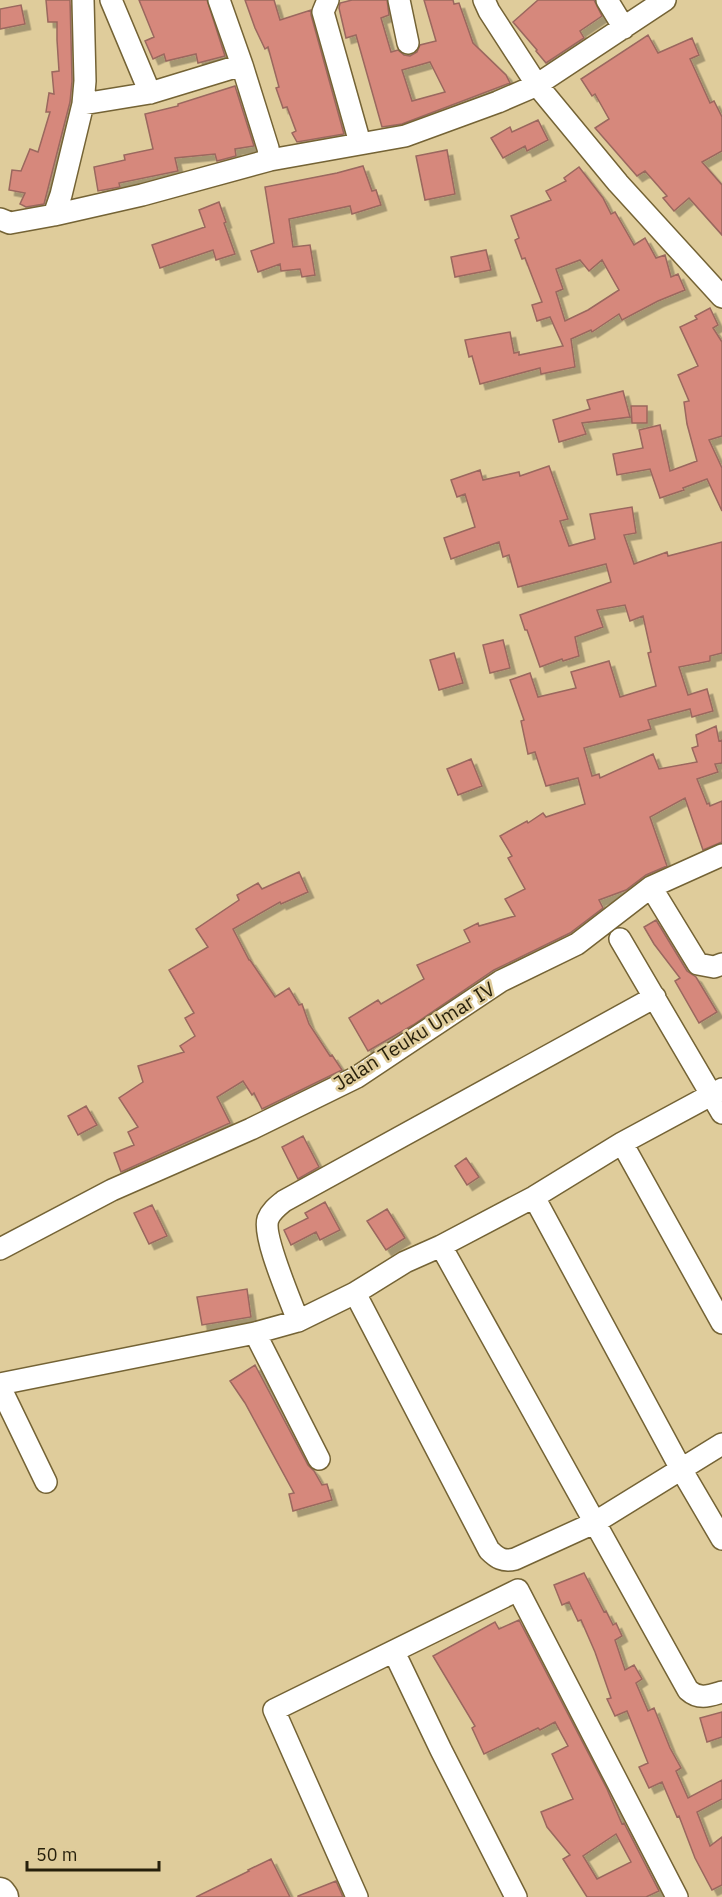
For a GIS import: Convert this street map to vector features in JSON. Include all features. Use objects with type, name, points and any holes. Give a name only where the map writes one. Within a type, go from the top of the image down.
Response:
[{"type":"street","points":[[54,215],[83,104],[85,81],[83,0]]},
{"type":"street","points":[[111,0],[150,93]]},
{"type":"street","points":[[219,0],[242,65],[270,160]]},
{"type":"street","points":[[328,0],[323,12],[360,143]]},
{"type":"street","points":[[399,0],[408,43]]},
{"type":"street","points":[[484,0],[537,85],[618,183],[722,297]]},
{"type":"street","points":[[607,0],[624,28]]},
{"type":"street","points":[[0,219],[10,223],[54,215],[142,195],[270,160],[405,136],[498,102],[537,85],[665,0]]},
{"type":"street","points":[[83,104],[150,93],[242,65]]},
{"type":"street","name":"Jalan Teuku Umar IV","points":[[0,1249],[112,1190],[251,1129],[357,1077],[501,981],[577,944],[651,887],[722,855]]},
{"type":"street","points":[[651,887],[698,964],[714,967],[722,964]]},
{"type":"street","points":[[620,939],[717,1092],[722,1113]]},
{"type":"street","points":[[298,1321],[269,1240],[267,1226],[269,1217],[276,1208],[655,997]]},
{"type":"street","points":[[46,1482],[0,1385],[255,1333],[298,1321],[355,1293],[405,1262],[441,1246],[534,1197],[622,1143],[717,1092]]},
{"type":"street","points":[[622,1143],[722,1323]]},
{"type":"street","points":[[534,1197],[681,1469],[722,1539]]},
{"type":"street","points":[[441,1246],[688,1690],[695,1696],[704,1697],[722,1692]]},
{"type":"street","points":[[355,1293],[489,1550],[496,1557],[507,1561],[515,1559],[594,1523],[722,1444]]},
{"type":"street","points":[[255,1333],[319,1459]]},
{"type":"street","points":[[357,1897],[274,1710],[518,1590],[677,1897]]},
{"type":"street","points":[[394,1652],[516,1897]]},
{"type":"street","points":[[0,1893],[3,1897]]},
{"type":"building","points":[[46,0],[70,0],[72,81],[70,102],[44,204],[26,207],[20,204],[25,193],[9,190],[12,170],[21,171],[30,149],[38,152],[50,112],[46,112],[49,93],[54,94],[52,72],[59,71],[57,22],[48,22]]},
{"type":"building","points":[[139,0],[207,0],[225,56],[198,63],[196,54],[166,61],[164,54],[153,59],[145,41],[154,37]]},
{"type":"building","points":[[245,0],[274,0],[280,20],[311,10],[344,134],[297,142],[292,133],[296,131],[287,107],[283,108],[276,88],[279,87],[268,47],[265,49]]},
{"type":"building","points":[[352,0],[387,0],[389,15],[381,18],[391,52],[398,50],[410,56],[417,52],[420,45],[436,41],[424,0],[453,0],[454,4],[459,3],[473,43],[506,75],[510,83],[402,124],[382,127],[356,35],[346,38],[339,8],[340,3]],"holes":[[[430,62],[445,92],[412,101],[402,70]]]},
{"type":"building","points":[[538,0],[594,0],[602,16],[580,31],[584,38],[546,63],[513,22]]},
{"type":"building","points":[[21,5],[25,24],[0,29],[0,9]]},
{"type":"building","points":[[648,35],[658,53],[692,38],[699,55],[690,59],[710,103],[714,101],[722,117],[722,151],[702,162],[722,185],[722,235],[689,198],[674,211],[663,198],[667,196],[645,171],[637,176],[595,128],[609,119],[595,94],[592,96],[581,79]]},
{"type":"building","points":[[235,86],[254,146],[235,149],[236,156],[217,161],[215,154],[175,158],[178,171],[119,183],[120,187],[98,191],[94,167],[125,160],[124,155],[153,149],[145,114],[178,106],[178,104]]},
{"type":"building","points":[[538,120],[548,140],[527,151],[525,146],[503,158],[491,138],[510,127],[512,132]]},
{"type":"building","points":[[447,150],[455,194],[425,200],[416,156]]},
{"type":"building","points":[[363,166],[372,191],[376,190],[381,205],[352,214],[350,206],[289,219],[293,247],[310,245],[315,275],[302,277],[300,269],[281,271],[280,264],[258,272],[251,251],[274,243],[265,187]]},
{"type":"building","points":[[579,167],[603,198],[611,214],[615,212],[634,245],[645,238],[656,258],[665,255],[671,277],[678,274],[685,290],[622,320],[619,314],[592,332],[591,330],[571,339],[575,367],[541,374],[540,368],[480,384],[465,340],[510,332],[514,353],[519,352],[519,355],[563,346],[550,317],[537,321],[532,305],[542,302],[525,258],[522,259],[515,240],[519,238],[511,216],[551,200],[546,191],[566,181],[564,178]],"holes":[[[580,260],[589,271],[602,260],[619,290],[588,310],[565,321],[556,292],[563,289],[556,269]]]},
{"type":"building","points":[[219,202],[235,254],[216,260],[213,250],[160,268],[152,245],[205,227],[199,210]]},
{"type":"building","points":[[486,250],[491,270],[455,277],[451,257]]},
{"type":"building","points":[[710,308],[718,325],[713,328],[722,342],[722,436],[709,440],[722,468],[722,511],[707,479],[660,498],[650,469],[617,475],[613,454],[643,448],[639,430],[660,425],[670,471],[697,461],[687,424],[684,402],[689,401],[678,375],[698,366],[680,327],[697,319],[695,316]]},
{"type":"building","points":[[623,391],[630,417],[582,423],[586,434],[559,442],[553,420],[590,409],[587,400]]},
{"type":"building","points":[[631,406],[647,406],[647,423],[632,423]]},
{"type":"building","points":[[549,466],[568,519],[560,521],[569,546],[595,539],[590,514],[632,507],[636,533],[624,535],[634,564],[667,552],[668,556],[722,542],[722,653],[710,656],[710,661],[679,667],[688,695],[707,689],[713,711],[692,717],[690,709],[648,720],[651,729],[584,748],[592,776],[599,774],[600,778],[653,754],[659,769],[697,762],[692,748],[698,746],[696,735],[716,726],[719,741],[722,740],[722,763],[715,764],[718,772],[697,779],[707,804],[709,803],[710,806],[722,801],[722,842],[703,850],[685,798],[650,817],[667,866],[646,875],[626,890],[599,900],[603,908],[570,933],[494,970],[413,1025],[368,1051],[349,1018],[378,1000],[381,1004],[424,979],[417,965],[470,942],[464,930],[478,923],[479,926],[515,916],[505,899],[525,889],[508,858],[512,856],[500,836],[543,813],[546,817],[585,804],[578,778],[546,786],[535,752],[528,754],[521,721],[524,720],[510,680],[530,673],[538,697],[576,688],[571,672],[609,661],[620,697],[656,686],[648,653],[651,652],[643,616],[630,621],[625,605],[597,610],[603,627],[575,637],[579,656],[540,667],[520,615],[611,582],[606,564],[518,587],[509,555],[503,557],[499,542],[451,559],[444,538],[475,527],[465,494],[457,497],[451,480],[480,470],[483,480],[519,472],[520,476]]},
{"type":"building","points":[[503,640],[510,668],[490,673],[483,645]]},
{"type":"building","points":[[454,653],[463,683],[439,690],[430,660]]},
{"type":"building","points":[[471,759],[482,786],[458,795],[447,769]]},
{"type":"building","points":[[299,872],[308,892],[281,904],[280,902],[233,929],[249,960],[275,997],[289,988],[299,1005],[302,1004],[309,1024],[342,1070],[262,1109],[254,1093],[252,1095],[243,1081],[217,1097],[230,1123],[121,1172],[114,1153],[134,1145],[128,1132],[138,1127],[119,1098],[143,1082],[138,1066],[184,1052],[180,1046],[195,1036],[185,1018],[194,1013],[169,970],[208,947],[196,929],[239,900],[237,895],[258,883],[262,889]]},
{"type":"building","points":[[656,920],[687,971],[696,977],[717,1012],[699,1023],[675,981],[680,978],[644,927]]},
{"type":"building","points":[[86,1106],[97,1125],[78,1135],[68,1116]]},
{"type":"building","points":[[303,1136],[319,1167],[298,1179],[282,1147]]},
{"type":"building","points":[[466,1158],[479,1177],[467,1185],[455,1166]]},
{"type":"building","points":[[325,1202],[340,1230],[320,1240],[316,1232],[291,1245],[284,1230],[308,1218],[305,1213]]},
{"type":"building","points":[[152,1205],[167,1236],[149,1244],[134,1213]]},
{"type":"building","points":[[387,1209],[405,1238],[386,1250],[367,1221]]},
{"type":"building","points":[[247,1289],[251,1317],[202,1325],[197,1297]]},
{"type":"building","points":[[255,1365],[308,1465],[322,1485],[327,1484],[332,1500],[293,1511],[289,1494],[294,1493],[245,1403],[230,1381]]},
{"type":"building","points":[[584,1573],[604,1612],[606,1611],[613,1625],[616,1623],[622,1636],[615,1640],[625,1670],[634,1665],[642,1679],[636,1683],[648,1711],[654,1708],[670,1748],[681,1768],[676,1771],[688,1798],[722,1780],[722,1799],[697,1812],[710,1846],[722,1837],[722,1885],[712,1890],[695,1858],[679,1816],[677,1817],[662,1782],[649,1788],[639,1767],[648,1763],[627,1711],[615,1716],[607,1699],[611,1698],[595,1652],[581,1620],[578,1621],[569,1602],[562,1605],[554,1585]]},
{"type":"building","points":[[519,1620],[607,1789],[622,1824],[624,1823],[659,1891],[646,1897],[587,1897],[563,1859],[570,1855],[547,1827],[541,1812],[573,1799],[552,1754],[568,1746],[555,1722],[484,1754],[472,1728],[475,1726],[433,1656],[495,1622],[499,1629]],"holes":[[[616,1834],[631,1862],[597,1879],[583,1856]]]},
{"type":"building","points":[[722,1712],[722,1737],[707,1742],[700,1718]]},
{"type":"building","points":[[271,1859],[290,1897],[196,1897],[249,1871]]},
{"type":"building","points":[[336,1881],[343,1897],[298,1897],[298,1896]]}]
